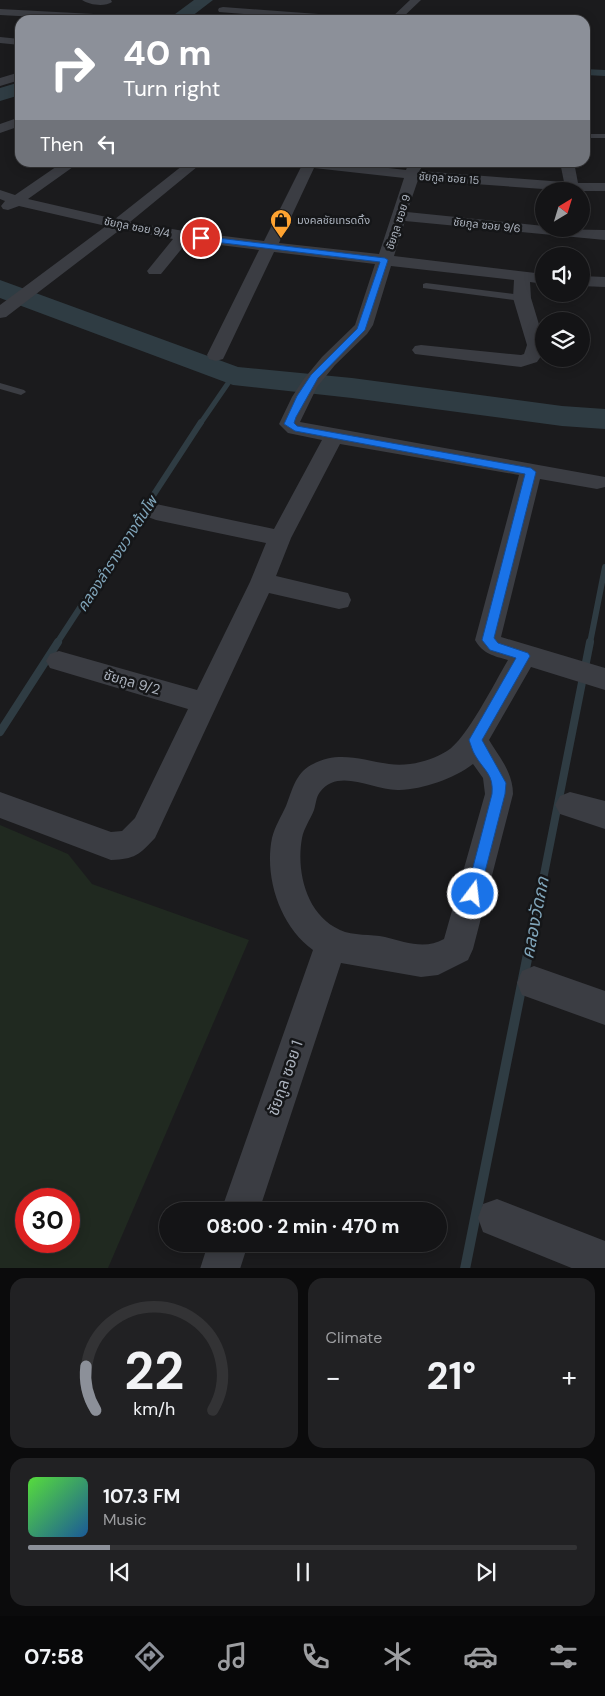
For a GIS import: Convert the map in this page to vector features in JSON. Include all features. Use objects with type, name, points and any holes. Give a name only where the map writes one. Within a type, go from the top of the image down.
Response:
[{"type":"street","points":[[87,0],[107,2]]},
{"type":"street","points":[[400,15],[416,0]]},
{"type":"street","points":[[223,10],[291,15]]},
{"type":"street","points":[[0,12],[56,15]]},
{"type":"street","points":[[0,19],[15,20]]},
{"type":"street","points":[[0,40],[15,42]]},
{"type":"street","points":[[0,69],[15,70]]},
{"type":"street","points":[[0,82],[15,78]]},
{"type":"street","points":[[0,129],[15,123]]},
{"type":"street","points":[[0,211],[18,201],[65,167]]},
{"type":"street","points":[[6,308],[118,224],[190,167]]},
{"type":"street","points":[[216,356],[269,247],[299,167]]},
{"type":"street","name":"ชัยกูล ซอย 15","points":[[376,167],[414,169],[535,183]]},
{"type":"street","points":[[568,167],[571,182]]},
{"type":"street","name":"ชัยกูล ซอย 9","points":[[414,169],[361,330],[314,376],[301,396],[289,424],[295,428],[334,436],[531,472],[597,482]]},
{"type":"street","name":"ชัยกูล ซอย 9/4","points":[[0,194],[18,201],[118,224],[184,236],[535,278]]},
{"type":"street","name":"ชัยกูล ซอย 9/6","points":[[400,216],[605,235]]},
{"type":"street","points":[[155,272],[184,236]]},
{"type":"street","points":[[421,350],[522,361],[530,359],[535,353],[536,345],[522,298],[522,277]]},
{"type":"street","points":[[590,281],[605,282]]},
{"type":"street","points":[[0,805],[111,846],[128,845],[145,828],[262,582],[280,538],[334,436]]},
{"type":"street","points":[[531,472],[488,640],[494,646],[524,656],[603,678]]},
{"type":"street","points":[[156,512],[280,538]]},
{"type":"street","points":[[262,582],[339,600]]},
{"type":"street","points":[[475,740],[480,752],[491,765],[500,783],[499,794],[457,949],[445,958],[428,963],[331,944],[313,931],[298,911],[285,877],[287,838],[309,784],[318,775],[338,767],[360,769],[391,777],[416,776],[445,765],[464,755],[475,740],[524,656]]},
{"type":"street","name":"ชัยกูล 9/2","points":[[59,661],[205,703]]},
{"type":"street","points":[[570,805],[605,815]]},
{"type":"street","name":"ชัยกูล ซอย 1","points":[[243,1202],[331,944]]},
{"type":"street","points":[[534,983],[605,1008]]},
{"type":"street","points":[[497,1218],[605,1260]]},
{"type":"street","points":[[220,1268],[225,1252]]},
{"type":"lane","points":[[590,136],[605,136]]},
{"type":"lane","points":[[426,286],[522,298]]},
{"type":"lane","points":[[0,386],[21,392]]},
{"type":"shaded area","points":[[0,825],[68,854],[92,884],[249,940],[108,1268],[0,1268]]},
{"type":"waterway","points":[[183,15],[205,0]]},
{"type":"waterway","points":[[590,72],[605,73]]},
{"type":"waterway","points":[[0,95],[15,90]]},
{"type":"waterway","points":[[0,288],[233,376],[352,388],[562,416],[605,419]]},
{"type":"waterway","name":"คลองลำรางขวางต้นโพ","points":[[200,424],[233,376]]},
{"type":"waterway","name":"คลองลำรางขวางต้นโพ","points":[[57,643],[201,422]]},
{"type":"waterway","name":"คลองวัดกก","points":[[590,643],[605,567]]},
{"type":"waterway","name":"คลองลำรางขวางต้นโพ","points":[[0,732],[58,642]]},
{"type":"waterway","name":"คลองวัดกก","points":[[535,920],[590,642]]},
{"type":"waterway","name":"คลองวัดกก","points":[[465,1268],[535,919]]},
{"type":"place","name":"มงคลชัยเทรดดิ้ง","points":[[281,239]]},
{"type":"route","points":[[201,238],[385,260],[364,325],[314,376],[301,396],[289,424],[295,428],[334,436],[531,472],[488,640],[494,646],[524,656],[475,740],[480,752],[491,765],[500,783],[499,794],[473,894]]}]
